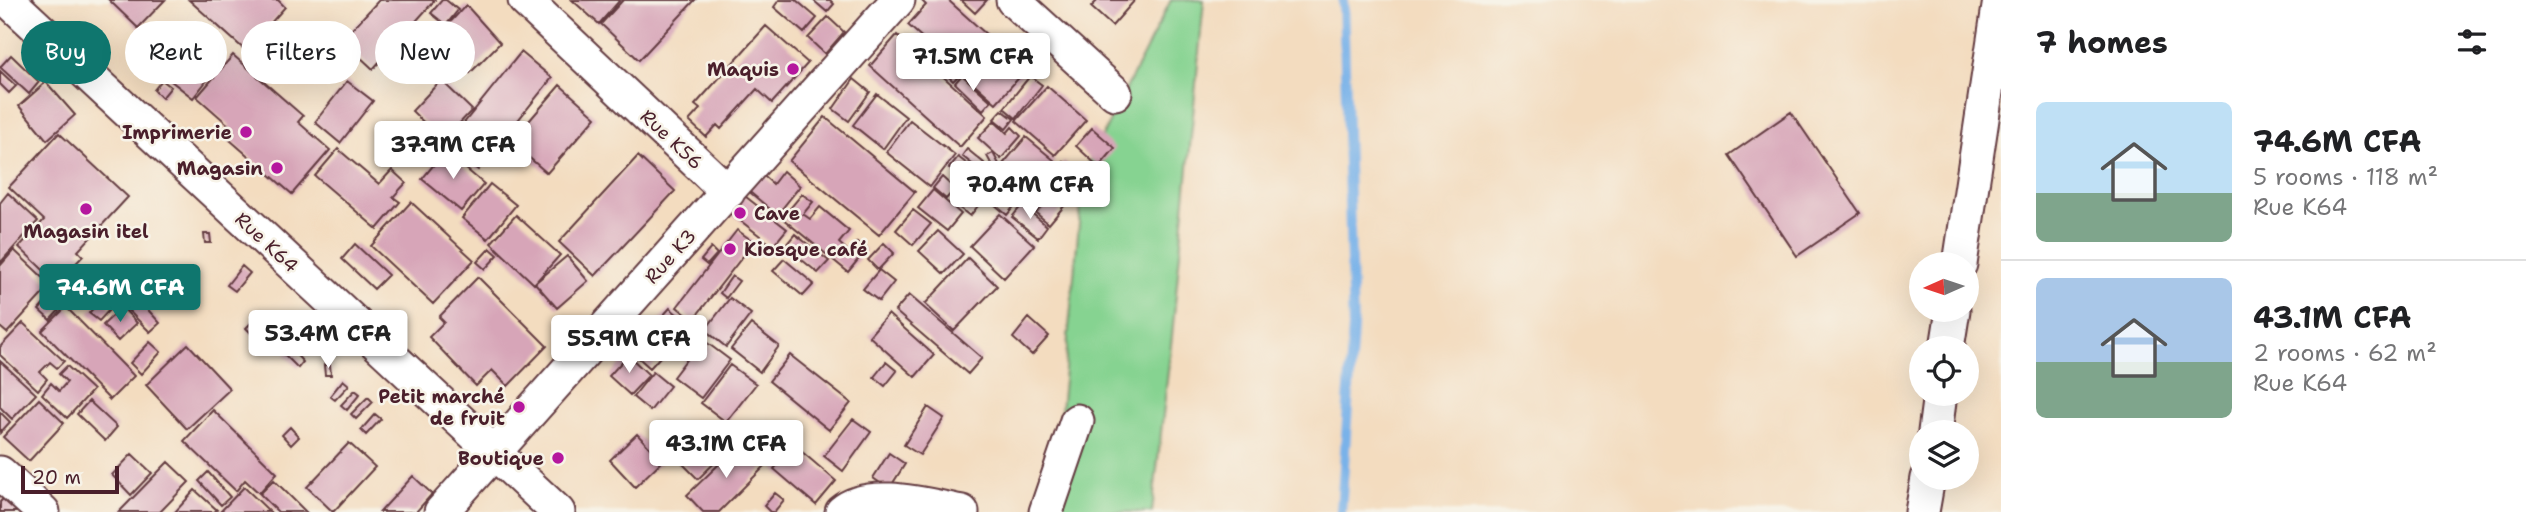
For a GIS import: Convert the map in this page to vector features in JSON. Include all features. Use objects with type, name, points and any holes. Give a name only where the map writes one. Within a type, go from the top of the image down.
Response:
[{"type":"street","name":"Rue K64","points":[[8,0],[558,512]]},
{"type":"street","name":"Rue K56","points":[[525,0],[728,191]]},
{"type":"street","name":"Rue K3","points":[[441,512],[898,0]]},
{"type":"street","points":[[1013,0],[1115,93]]},
{"type":"street","points":[[1962,252],[2000,0]]},
{"type":"street","points":[[1046,512],[1077,421]]},
{"type":"street","points":[[0,472],[43,512]]},
{"type":"street","points":[[1922,512],[1926,490]]},
{"type":"street","points":[[842,512],[864,501],[896,500],[962,512]]},
{"type":"green space","points":[[1171,0],[1204,0],[1172,336],[1152,512],[1035,512],[1058,442],[1084,172]]},
{"type":"building","points":[[109,0],[165,0],[145,21],[131,21]]},
{"type":"building","points":[[189,0],[278,0],[285,7],[273,21],[241,21],[241,47],[227,34],[227,21],[212,21]]},
{"type":"building","points":[[379,0],[435,0],[416,21],[375,21],[373,69],[361,58],[360,21]]},
{"type":"building","points":[[442,0],[446,0],[458,10],[449,21],[441,21],[431,13]]},
{"type":"building","points":[[572,0],[620,0],[599,24]]},
{"type":"building","points":[[623,0],[695,0],[639,60],[601,24]]},
{"type":"building","points":[[779,0],[796,0],[817,18],[804,33],[774,7]]},
{"type":"building","points":[[813,0],[830,0],[834,4],[827,12]]},
{"type":"building","points":[[921,0],[948,0],[1026,70],[996,103],[933,47],[943,58],[937,64],[919,48],[926,41],[908,25],[926,5]]},
{"type":"building","points":[[961,0],[987,0],[975,13]]},
{"type":"building","points":[[1098,0],[1135,0],[1112,26],[1091,7]]},
{"type":"building","points":[[466,5],[500,43],[475,68],[475,21],[451,21]]},
{"type":"building","points":[[828,17],[844,32],[825,54],[808,38]]},
{"type":"building","points":[[766,26],[808,63],[772,103],[757,89],[721,129],[717,125],[706,137],[689,121],[700,109],[695,105]]},
{"type":"building","points":[[897,35],[987,116],[960,147],[870,66]]},
{"type":"building","points":[[521,52],[552,78],[478,170],[447,144]]},
{"type":"building","points":[[11,55],[21,65],[21,84],[37,84],[29,94],[0,67]]},
{"type":"building","points":[[233,55],[241,62],[241,84],[266,84],[303,116],[298,122],[330,150],[292,194],[223,134],[230,126],[197,97],[208,84],[227,84],[227,62]]},
{"type":"building","points":[[946,60],[960,74],[953,81],[939,67]]},
{"type":"building","points":[[0,71],[16,86],[9,93],[0,84]]},
{"type":"building","points":[[962,75],[991,101],[983,110],[955,83]]},
{"type":"building","points":[[1030,76],[1042,85],[1016,118],[1004,108]]},
{"type":"building","points":[[854,79],[870,92],[849,121],[833,109]]},
{"type":"building","points":[[44,84],[48,84],[75,115],[47,140],[19,106]]},
{"type":"building","points":[[159,84],[171,87],[162,98],[154,90]]},
{"type":"building","points":[[175,84],[204,84],[193,98]]},
{"type":"building","points":[[345,84],[351,84],[373,101],[340,143],[315,122]]},
{"type":"building","points":[[437,84],[445,84],[472,110],[443,141],[412,111]]},
{"type":"building","points":[[560,85],[596,117],[547,173],[511,142]]},
{"type":"building","points":[[1047,86],[1086,120],[1055,155],[1016,121]]},
{"type":"building","points":[[877,94],[906,117],[883,149],[853,125]]},
{"type":"building","points":[[1002,110],[1014,119],[1006,129],[994,119]]},
{"type":"building","points":[[1791,112],[1860,213],[1797,256],[1729,155]]},
{"type":"building","points":[[825,117],[915,192],[879,235],[789,161]]},
{"type":"building","points":[[910,120],[955,155],[930,187],[886,152]]},
{"type":"building","points":[[994,121],[1007,133],[1012,127],[1021,136],[1001,159],[978,138]]},
{"type":"building","points":[[1092,128],[1115,148],[1099,167],[1076,146]]},
{"type":"building","points":[[59,133],[128,197],[78,251],[83,256],[57,283],[19,247],[44,220],[9,187]]},
{"type":"building","points":[[1026,137],[1055,161],[1024,197],[1015,190],[1025,177],[1020,172],[1017,176],[1003,164]]},
{"type":"building","points":[[338,149],[379,184],[392,170],[406,183],[393,197],[400,202],[377,229],[315,176]]},
{"type":"building","points":[[967,149],[984,163],[979,170],[988,177],[978,191],[966,182],[977,168],[962,156]]},
{"type":"building","points":[[445,151],[484,184],[461,211],[422,179]]},
{"type":"building","points":[[993,153],[1000,166],[994,169],[987,156]]},
{"type":"building","points":[[638,156],[675,191],[595,276],[559,242]]},
{"type":"building","points":[[958,157],[971,167],[962,179],[949,168]]},
{"type":"building","points":[[1064,162],[1072,168],[1059,183],[1052,177]]},
{"type":"building","points":[[1073,170],[1085,179],[1073,194],[1062,184]]},
{"type":"building","points":[[758,171],[773,184],[783,171],[800,186],[777,215],[745,188]]},
{"type":"building","points":[[994,176],[1021,198],[1007,215],[980,192]]},
{"type":"building","points":[[942,177],[955,189],[946,199],[933,188]]},
{"type":"building","points":[[490,184],[516,205],[488,239],[462,218]]},
{"type":"building","points":[[1057,187],[1070,199],[1049,224],[1036,213]]},
{"type":"building","points":[[933,190],[961,214],[947,231],[918,208]]},
{"type":"building","points":[[968,191],[981,202],[970,216],[957,206]]},
{"type":"building","points":[[8,193],[38,221],[0,263],[0,203]]},
{"type":"building","points":[[741,193],[787,229],[773,246],[728,211]]},
{"type":"building","points":[[802,194],[813,202],[803,214],[810,219],[820,207],[849,231],[839,243],[849,252],[857,242],[866,250],[848,272],[782,218]]},
{"type":"building","points":[[411,202],[474,260],[433,304],[371,246]]},
{"type":"building","points":[[1022,205],[1047,226],[1038,238],[1012,217]]},
{"type":"building","points":[[913,210],[931,224],[913,245],[896,230]]},
{"type":"building","points":[[1000,214],[1034,245],[1004,278],[970,246]]},
{"type":"building","points":[[516,215],[560,255],[534,284],[491,243]]},
{"type":"building","points":[[737,230],[754,242],[693,320],[677,307]]},
{"type":"building","points":[[938,231],[963,254],[944,274],[919,251]]},
{"type":"building","points":[[204,234],[210,234],[211,243],[205,243]]},
{"type":"building","points":[[795,234],[829,261],[818,273],[785,246]]},
{"type":"building","points":[[884,243],[894,253],[878,270],[868,260]]},
{"type":"building","points":[[355,244],[388,275],[374,289],[342,259]]},
{"type":"building","points":[[490,248],[498,255],[485,269],[477,262]]},
{"type":"building","points":[[711,248],[717,254],[707,265],[701,260]]},
{"type":"building","points":[[14,250],[51,285],[7,333],[0,327],[0,266]]},
{"type":"building","points":[[567,256],[588,281],[557,308],[535,283]]},
{"type":"building","points":[[968,258],[997,286],[954,331],[925,304]]},
{"type":"building","points":[[784,259],[814,284],[803,296],[773,271]]},
{"type":"building","points":[[242,266],[250,273],[235,291],[227,285]]},
{"type":"building","points":[[879,270],[894,282],[879,301],[863,289]]},
{"type":"building","points":[[732,276],[739,281],[726,298],[720,293]]},
{"type":"building","points":[[478,277],[547,346],[508,386],[492,370],[476,386],[429,337],[444,322],[439,317]]},
{"type":"building","points":[[53,294],[65,304],[50,320],[39,310]]},
{"type":"building","points":[[909,295],[982,358],[968,374],[895,311]]},
{"type":"building","points":[[102,298],[111,308],[99,321],[89,313]]},
{"type":"building","points":[[730,298],[751,314],[726,347],[705,330]]},
{"type":"building","points":[[139,300],[160,323],[150,332],[128,310]]},
{"type":"building","points":[[66,307],[134,376],[110,400],[42,331]]},
{"type":"building","points":[[122,307],[137,323],[118,341],[103,325]]},
{"type":"building","points":[[670,308],[689,325],[650,368],[631,351]]},
{"type":"building","points":[[263,311],[281,328],[263,345],[246,328]]},
{"type":"building","points":[[888,314],[934,355],[915,377],[869,336]]},
{"type":"building","points":[[1029,318],[1049,336],[1032,355],[1013,338]]},
{"type":"building","points":[[23,323],[64,361],[57,368],[50,362],[40,372],[47,379],[38,390],[0,355],[0,347]]},
{"type":"building","points":[[751,324],[779,346],[760,372],[731,349]]},
{"type":"building","points":[[702,339],[730,360],[701,398],[673,377]]},
{"type":"building","points":[[150,342],[161,352],[141,374],[130,363]]},
{"type":"building","points":[[188,344],[230,389],[187,429],[146,385]]},
{"type":"building","points":[[291,349],[303,362],[298,368],[285,355]]},
{"type":"building","points":[[628,355],[649,375],[630,395],[609,376]]},
{"type":"building","points":[[790,355],[851,403],[829,430],[769,381]]},
{"type":"building","points":[[0,361],[36,394],[12,419],[0,407]]},
{"type":"building","points":[[886,362],[897,371],[885,386],[874,377]]},
{"type":"building","points":[[324,365],[330,365],[331,375],[325,375]]},
{"type":"building","points":[[730,365],[756,384],[726,422],[701,403]]},
{"type":"building","points":[[67,366],[93,390],[67,418],[42,394],[51,383],[59,391],[67,382],[59,374]]},
{"type":"building","points":[[653,372],[670,386],[650,411],[633,397]]},
{"type":"building","points":[[343,380],[349,385],[335,400],[330,396]]},
{"type":"building","points":[[355,390],[360,394],[347,410],[341,405]]},
{"type":"building","points":[[368,397],[373,402],[356,419],[351,414]]},
{"type":"building","points":[[39,399],[64,423],[29,461],[3,437]]},
{"type":"building","points":[[89,401],[117,427],[105,441],[77,414]]},
{"type":"building","points":[[928,407],[944,418],[920,455],[904,445]]},
{"type":"building","points":[[213,410],[277,473],[259,493],[245,480],[236,491],[184,441]]},
{"type":"building","points":[[0,412],[10,422],[0,433]]},
{"type":"building","points":[[375,414],[381,419],[366,435],[361,430]]},
{"type":"building","points":[[853,419],[871,432],[843,471],[824,456]]},
{"type":"building","points":[[722,426],[737,441],[698,479],[683,464]]},
{"type":"building","points":[[290,427],[299,437],[291,445],[282,435]]},
{"type":"building","points":[[637,434],[662,461],[635,487],[610,460]]},
{"type":"building","points":[[742,442],[765,466],[719,512],[703,512],[687,495]]},
{"type":"building","points":[[349,443],[375,467],[333,512],[307,487]]},
{"type":"building","points":[[794,445],[836,481],[816,505],[774,469]]},
{"type":"building","points":[[889,453],[905,464],[889,489],[873,478]]},
{"type":"building","points":[[132,454],[152,473],[131,495],[112,475]]},
{"type":"building","points":[[168,462],[189,482],[160,512],[119,512]]},
{"type":"building","points":[[208,472],[230,497],[221,505],[199,481]]},
{"type":"building","points":[[413,476],[432,494],[416,512],[380,512]]},
{"type":"building","points":[[274,480],[306,512],[278,512],[260,494]]},
{"type":"building","points":[[244,487],[270,512],[220,512]]},
{"type":"building","points":[[195,490],[217,510],[175,512]]},
{"type":"building","points":[[9,493],[25,512],[0,512],[0,502]]},
{"type":"building","points":[[775,493],[784,500],[774,512],[770,512],[764,506]]},
{"type":"waterway","points":[[1341,512],[1353,328],[1343,0]]},
{"type":"place","name":"Maquis","points":[[793,69]]},
{"type":"place","name":"Imprimerie","points":[[246,132]]},
{"type":"place","name":"Magasin","points":[[277,168]]},
{"type":"place","name":"Magasin itel","points":[[86,209]]},
{"type":"place","name":"Cave","points":[[740,213]]},
{"type":"place","name":"Kiosque café","points":[[730,249]]},
{"type":"place","name":"Petit marché de fruit","points":[[519,407]]},
{"type":"place","name":"Boutique","points":[[558,458]]}]
